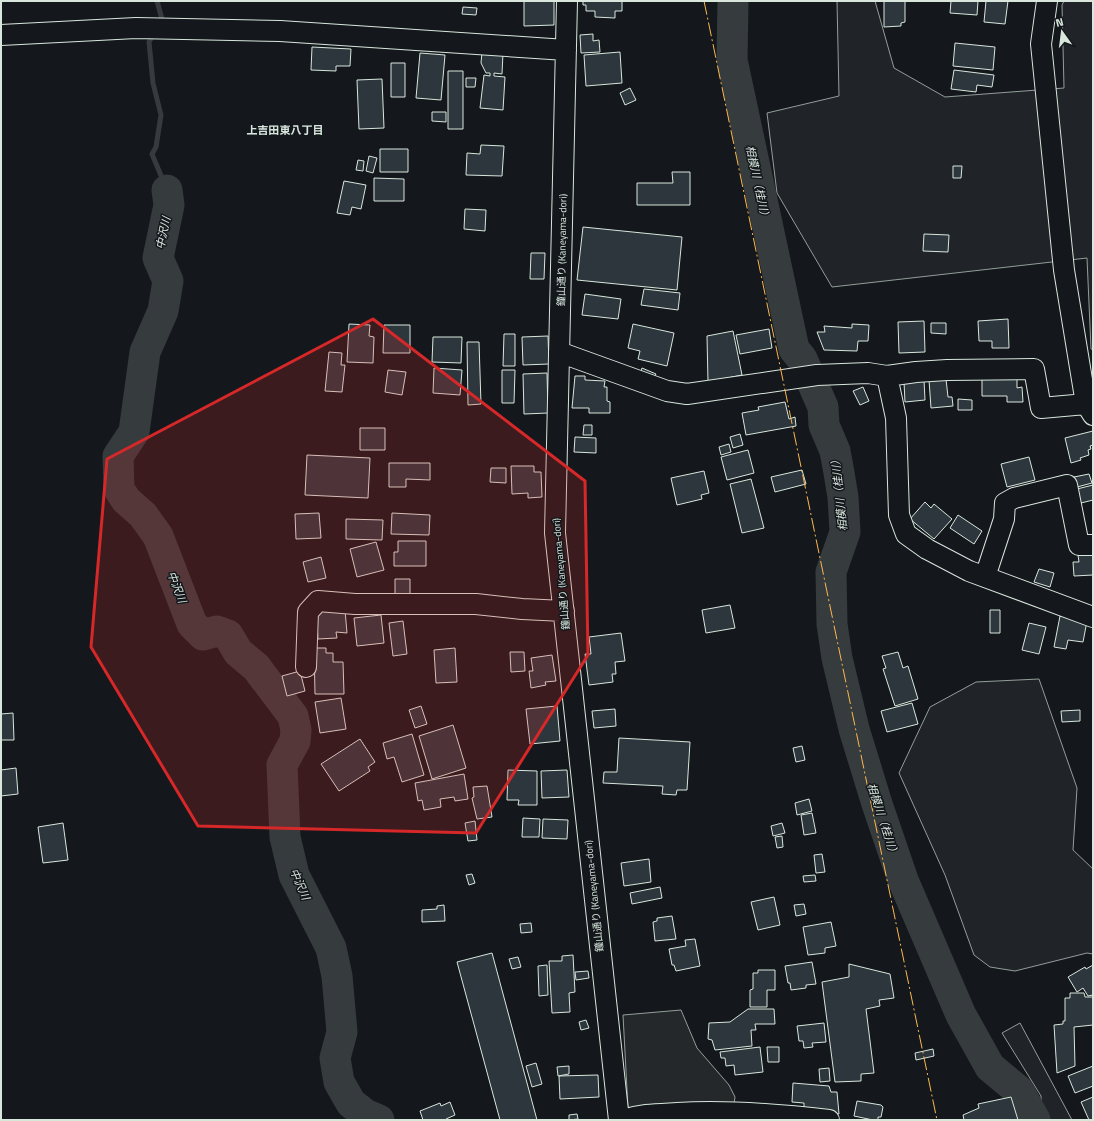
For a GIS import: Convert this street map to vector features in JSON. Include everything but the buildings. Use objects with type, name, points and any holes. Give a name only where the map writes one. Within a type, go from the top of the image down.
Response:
[{"type":"street","name":"鐘山通り (Kaneyama-dori)","points":[[568,1],[555,533],[619,1120]]},
{"type":"street","points":[[559,352],[668,391],[687,394],[817,375],[868,373],[887,376],[940,370],[1034,369],[1040,408],[1089,410],[1064,270],[1041,44],[1047,1]]},
{"type":"street","points":[[1,35],[136,28],[280,31],[566,50]]},
{"type":"street","points":[[887,376],[896,418],[898,515],[906,534],[948,561],[985,577],[1093,617]]},
{"type":"street","points":[[985,577],[1004,519],[1005,503],[1014,498],[1067,485],[1079,545],[1093,545]]},
{"type":"street","points":[[306,667],[308,612],[318,601],[355,604],[476,604],[522,609],[564,611]]},
{"type":"street","points":[[623,1120],[637,1115],[710,1111],[758,1112],[829,1120]]},
{"type":"highlighted area","points":[[373,319],[585,481],[588,655],[476,833],[198,826],[91,647],[107,459]]},
{"type":"shaded area","points":[[837,1],[875,1],[894,68],[945,97],[1064,88],[1062,5],[1064,1],[1093,1],[1093,350],[1091,349],[1087,258],[832,287],[777,193],[767,113],[839,96]]},
{"type":"shaded area","points":[[1039,679],[1077,788],[1073,850],[1093,869],[1093,954],[1087,953],[1015,971],[990,967],[974,955],[945,875],[899,773],[930,707],[976,682]]},
{"type":"shaded area","points":[[681,1010],[697,1048],[729,1085],[735,1097],[734,1104],[628,1108],[623,1015]]},
{"type":"shaded area","points":[[1020,1023],[1072,1120],[1041,1120],[1041,1096],[1002,1033]]},
{"type":"waterway","name":"中沢川","points":[[157,1],[162,19],[159,24]]},
{"type":"waterway","name":"相模川（桂川）","points":[[733,1],[732,60],[794,349],[802,359],[823,407],[824,425],[835,451],[843,497],[845,532],[831,572],[832,624],[837,658],[854,729],[877,804],[903,880],[961,1015],[990,1067],[1019,1091],[1035,1120]]},
{"type":"waterway","name":"中沢川","points":[[154,33],[149,42],[153,83],[161,115],[156,147],[152,154],[167,190]]},
{"type":"waterway","name":"中沢川","points":[[167,190],[169,205],[158,258],[168,281],[163,311],[145,352],[134,432],[118,456],[119,489],[126,500],[143,515],[158,536],[192,624],[203,635],[217,631],[228,635],[238,652],[256,667],[293,716],[296,730],[295,741],[282,765],[285,837],[294,875],[331,948],[337,976],[342,1032],[335,1058],[339,1082],[351,1103],[365,1114],[379,1120]]},
{"type":"power","points":[[704,1],[937,1120]]},
{"type":"district","name":"上吉田東八丁目","points":[[285,130]]}]
